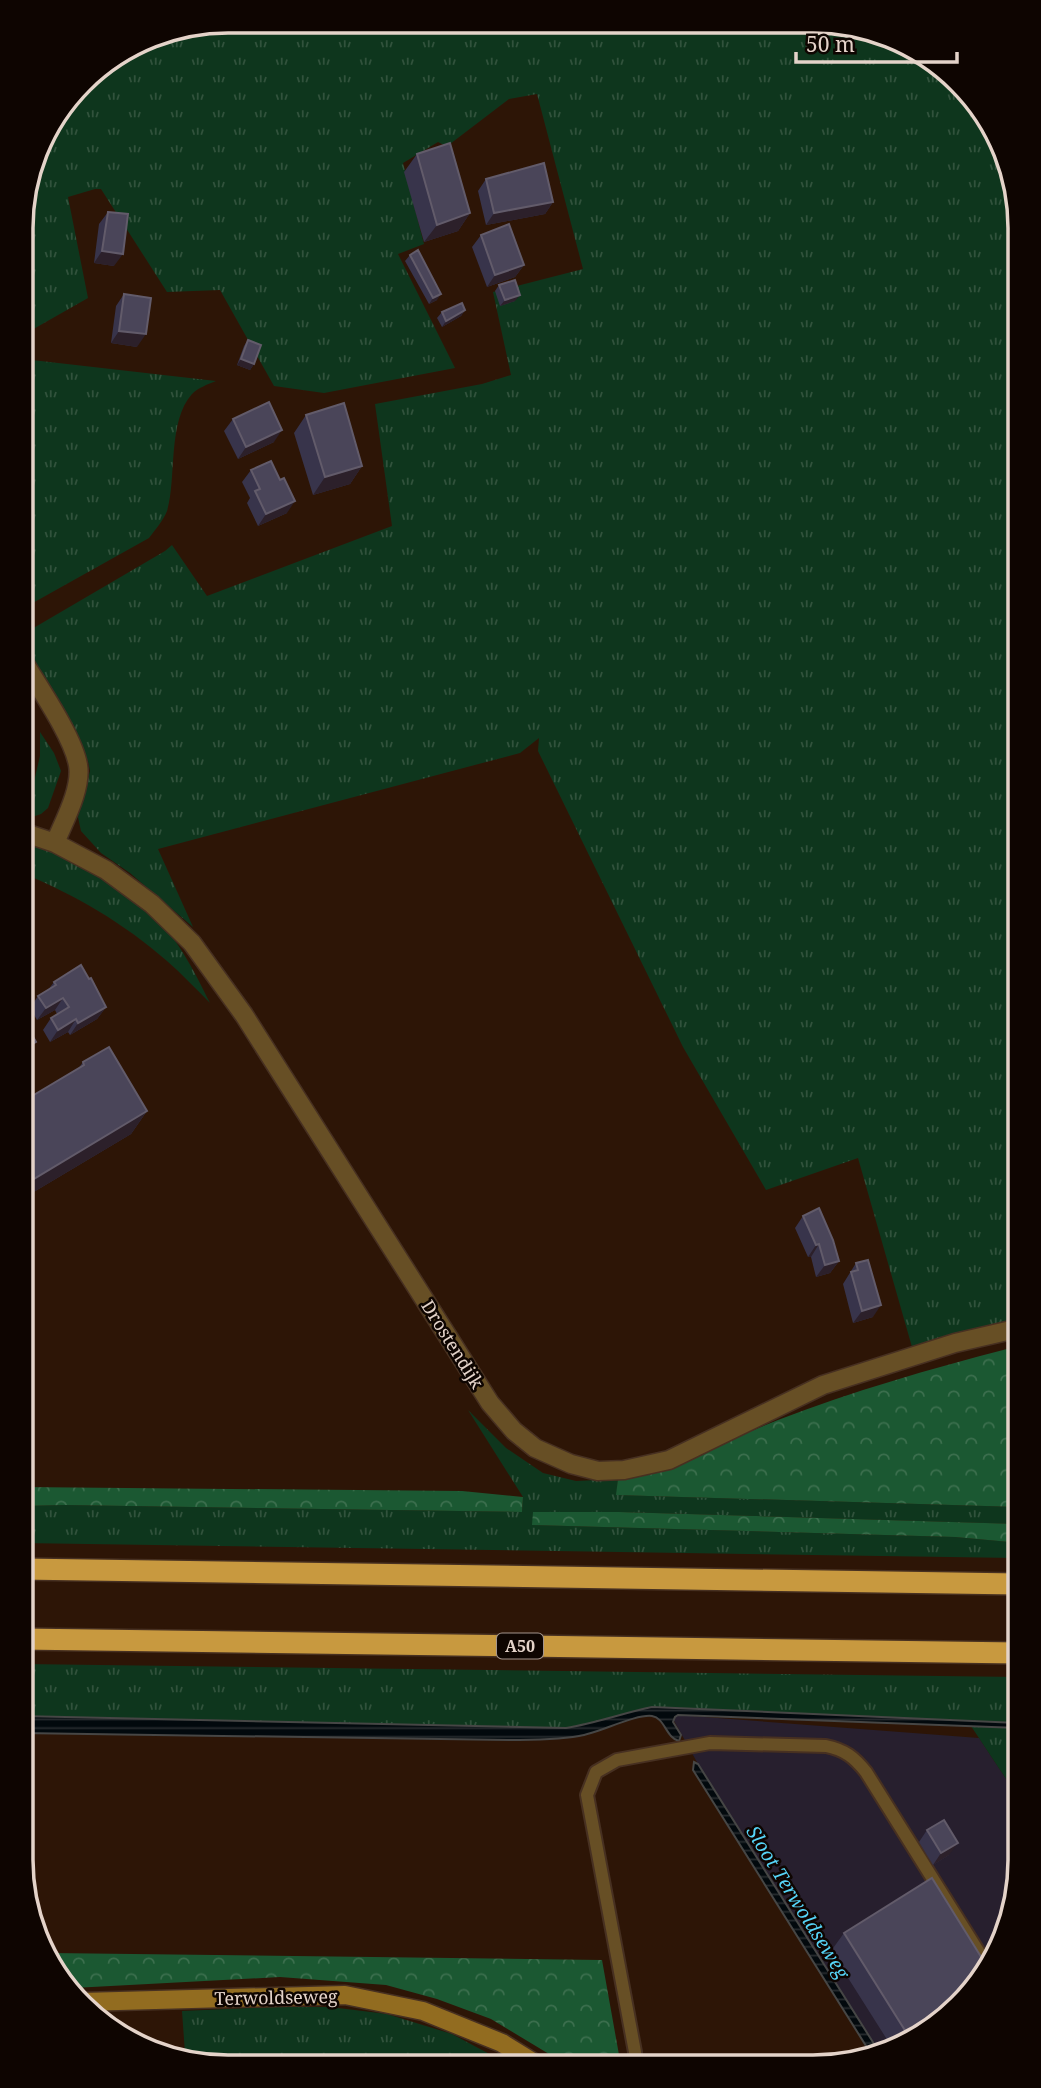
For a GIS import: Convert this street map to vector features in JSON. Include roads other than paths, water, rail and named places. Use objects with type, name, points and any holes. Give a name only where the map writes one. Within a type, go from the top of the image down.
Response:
[{"type":"highway","points":[[33,1569],[1007,1584]]},
{"type":"highway","name":"A50","points":[[33,1639],[1007,1653]]},
{"type":"street","points":[[34,679],[68,737],[78,766],[75,794],[55,843]]},
{"type":"street","name":"Drostendijk","points":[[34,836],[55,843],[106,870],[152,905],[192,943],[244,1015],[490,1403],[514,1430],[535,1448],[571,1464],[598,1471],[624,1471],[668,1460],[823,1385],[955,1343],[1007,1331]]},
{"type":"street","name":"Terwoldseweg","points":[[95,2002],[345,1995],[422,2011],[502,2043],[521,2055]]},
{"type":"lane","points":[[635,2055],[587,1795],[596,1772],[617,1760],[710,1743],[826,1746],[842,1749],[855,1758],[866,1772],[982,1957]]},
{"type":"water label","name":"Sloot Terwoldseweg","points":[[798,1902]]}]
